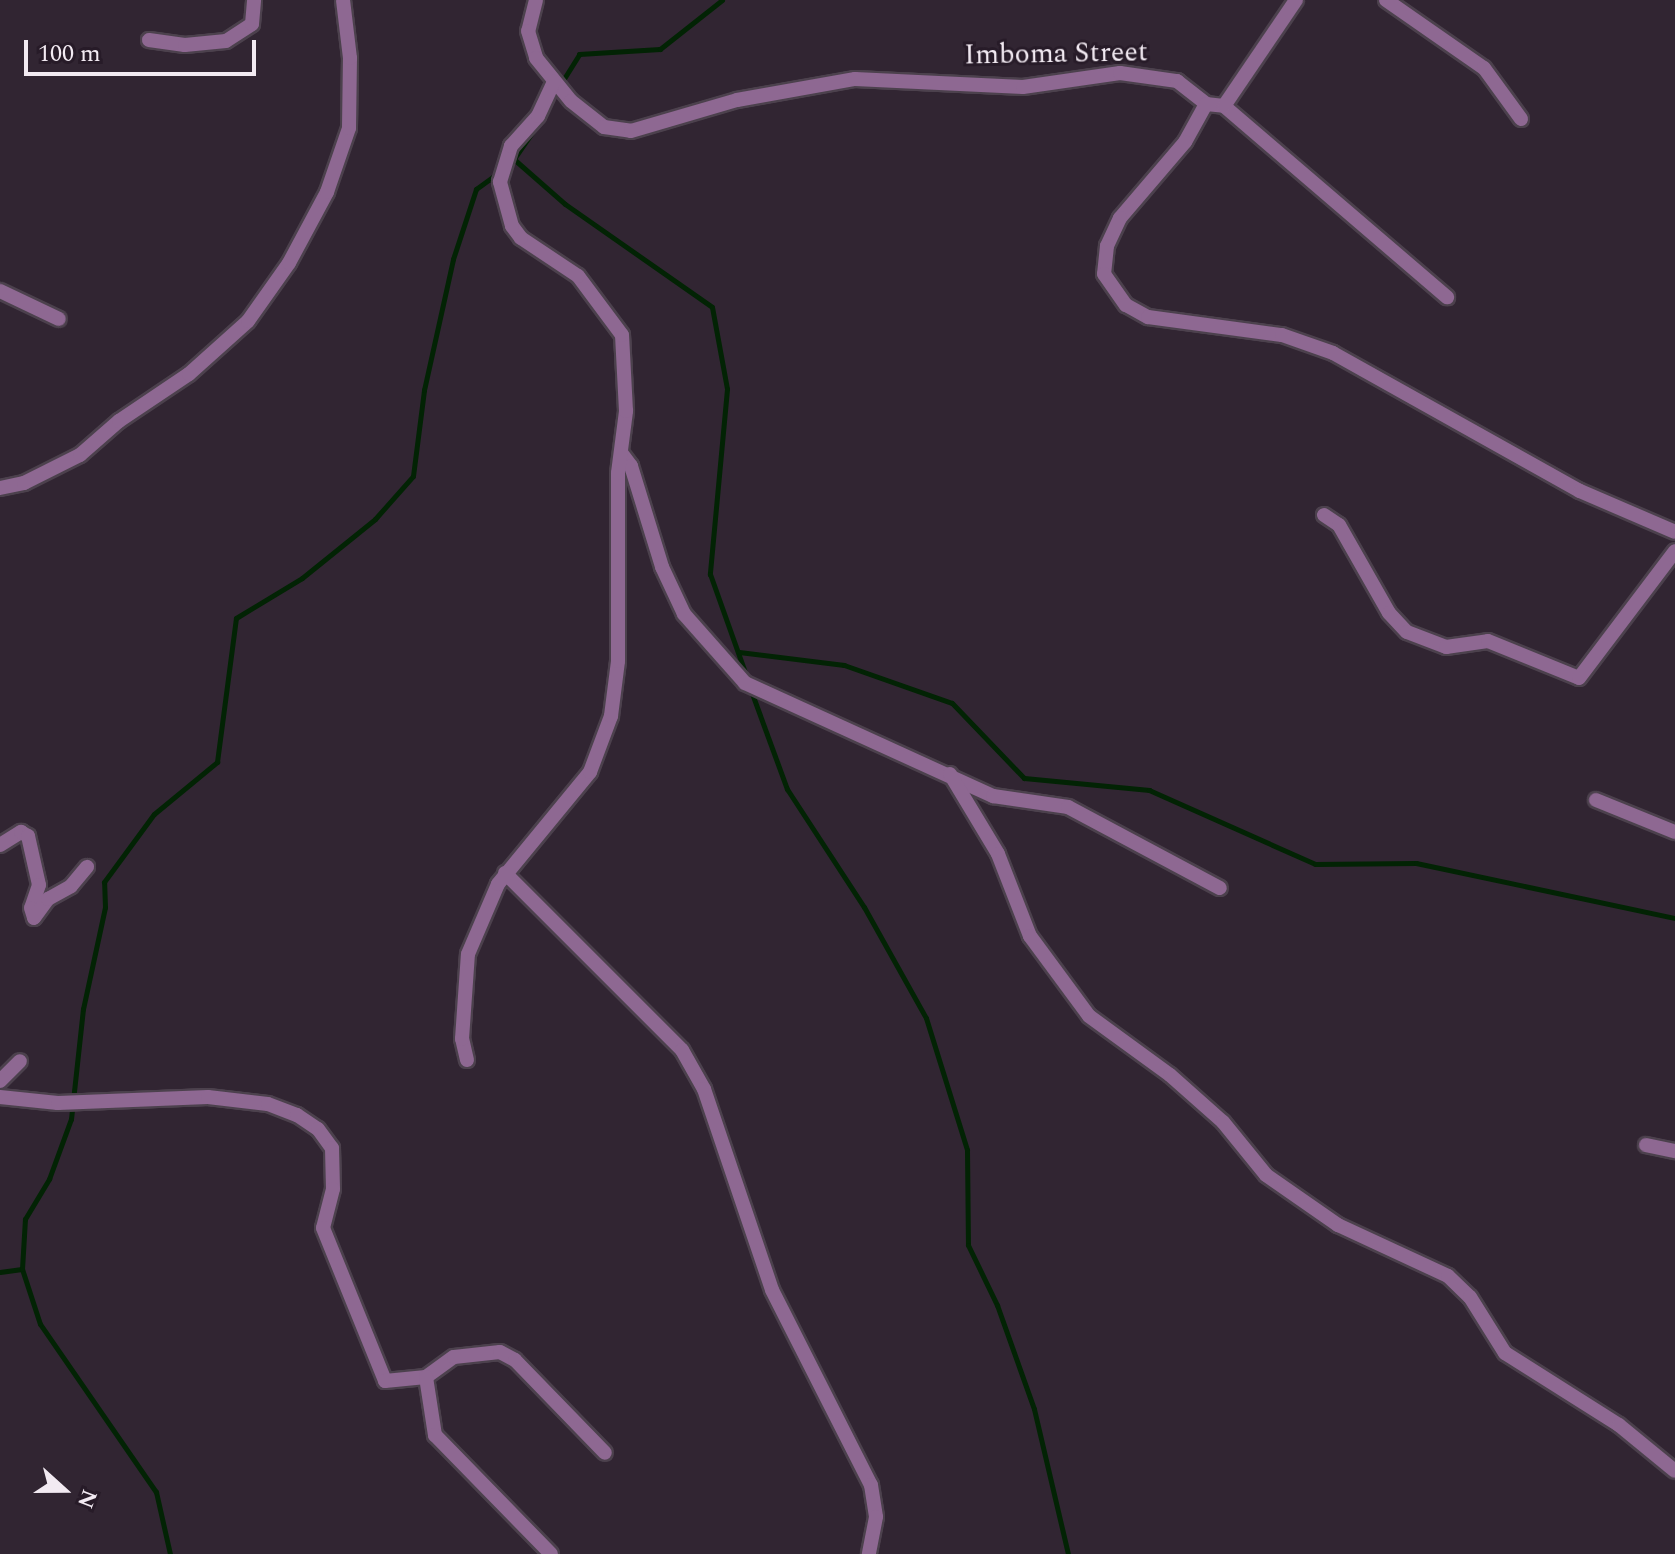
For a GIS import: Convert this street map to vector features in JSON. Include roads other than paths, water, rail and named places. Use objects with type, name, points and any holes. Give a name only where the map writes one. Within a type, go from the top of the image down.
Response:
[{"type":"street","points":[[149,40],[185,45],[226,41],[252,24],[254,0]]},
{"type":"street","points":[[0,488],[24,483],[80,455],[119,421],[189,374],[248,321],[289,263],[327,192],[349,128],[350,58],[343,0]]},
{"type":"street","name":"Imboma Street","points":[[536,0],[529,45],[556,85],[604,127],[631,131],[737,100],[855,79],[1023,87],[1120,73],[1177,81],[1206,104]]},
{"type":"street","points":[[1224,106],[1296,0]]},
{"type":"street","points":[[1386,0],[1484,68],[1521,119]]},
{"type":"street","points":[[467,1060],[462,1039],[468,954],[505,873],[590,772],[604,741],[618,661],[622,335],[578,276],[521,238],[512,226],[500,175],[556,85]]},
{"type":"street","points":[[1447,297],[1224,106],[1206,104],[1185,142],[1120,218],[1107,246],[1104,274],[1126,305],[1148,317],[1282,335],[1333,353],[1567,484],[1675,532]]},
{"type":"street","points":[[0,291],[59,319]]},
{"type":"street","points":[[622,454],[631,466],[662,567],[684,614],[745,683],[791,708],[950,774],[993,796],[1068,807],[1220,888]]},
{"type":"street","points":[[1324,515],[1339,525],[1389,613],[1407,632],[1446,647],[1488,641],[1579,678],[1675,551]]},
{"type":"street","points":[[950,774],[957,792],[984,826],[1030,936],[1089,1016],[1223,1122],[1266,1175],[1338,1225],[1448,1276],[1470,1297],[1505,1353],[1530,1374],[1619,1425],[1675,1471]]},
{"type":"street","points":[[1596,800],[1675,832]]},
{"type":"street","points":[[0,845],[21,832],[28,836],[39,885],[31,908],[34,918],[87,867]]},
{"type":"street","points":[[505,873],[682,1050],[704,1089],[772,1290],[871,1485],[876,1517],[869,1554]]},
{"type":"street","points":[[20,1061],[0,1083],[36,1101]]},
{"type":"street","points":[[0,1097],[58,1103],[208,1097],[268,1104],[318,1129],[332,1148],[333,1189],[323,1228],[325,1240],[385,1381],[426,1377],[454,1357],[500,1352],[515,1360],[605,1453]]},
{"type":"street","points":[[1646,1145],[1675,1151]]},
{"type":"street","points":[[426,1377],[435,1435],[551,1554]]},
{"type":"waterway","points":[[560,85],[579,54],[660,49],[722,0]]},
{"type":"waterway","points":[[509,166],[535,128]]},
{"type":"waterway","points":[[516,161],[565,204],[712,307],[727,389],[710,574],[747,678]]},
{"type":"waterway","points":[[170,1554],[156,1492],[40,1324],[22,1269],[25,1219],[49,1179],[71,1119],[83,1009],[105,907],[104,882],[154,814],[217,762],[236,618],[302,578],[375,519],[413,476],[424,390],[453,259],[476,189],[497,174]]},
{"type":"waterway","points":[[739,652],[844,665],[952,703],[1024,778],[1149,790],[1315,864],[1416,863],[1675,918]]},
{"type":"waterway","points":[[750,688],[787,789],[864,907],[926,1018],[967,1150],[968,1245],[997,1305],[1034,1409],[1068,1554]]},
{"type":"waterway","points":[[0,1272],[22,1269]]}]
